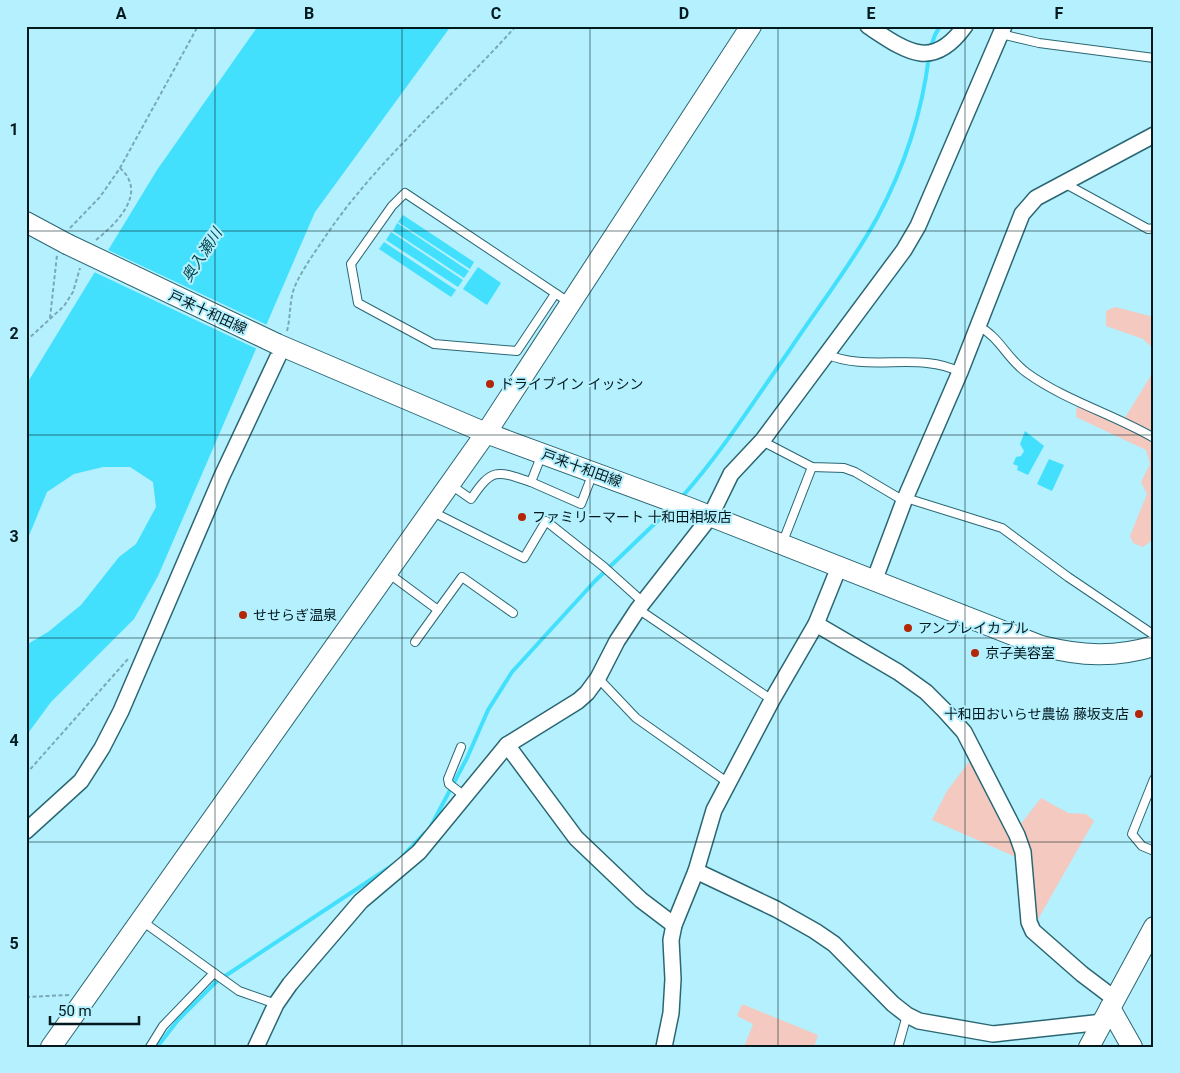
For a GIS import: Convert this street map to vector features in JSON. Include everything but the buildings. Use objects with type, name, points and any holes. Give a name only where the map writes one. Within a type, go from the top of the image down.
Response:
[{"type":"street","points":[[51,1047],[486,433],[527,352],[751,26]]},
{"type":"street","points":[[868,26],[911,52],[931,53],[955,40],[965,26]]},
{"type":"street","points":[[256,1047],[276,1004],[361,900],[419,852],[456,790],[484,771],[508,746],[578,701],[598,678],[617,641],[641,606],[710,517],[731,474],[762,441],[904,250],[918,226],[1002,30]]},
{"type":"street","points":[[874,581],[905,499],[960,372],[1022,214],[1036,198],[1154,135]]},
{"type":"street","name":"戸来十和田線","points":[[26,222],[63,242],[280,345],[486,433],[678,503],[987,627],[1066,653],[1109,656],[1131,653],[1154,646]]},
{"type":"street","points":[[26,831],[81,781],[102,748],[121,710],[280,345]]},
{"type":"street","points":[[664,1047],[671,1013],[673,979],[671,940],[674,925],[696,871],[714,810],[727,782],[816,624],[839,567]]},
{"type":"street","points":[[816,624],[861,650],[926,692],[964,732],[1017,835],[1023,852],[1029,922],[1033,931],[1075,968],[1109,1010],[1132,1047]]},
{"type":"street","points":[[508,746],[576,838],[641,900],[674,925]]},
{"type":"street","points":[[696,871],[768,905],[815,931],[834,944],[907,1015],[920,1021],[993,1034],[1109,1010]]},
{"type":"street","points":[[1089,1047],[1154,927]]},
{"type":"lane","points":[[1002,30],[1039,43],[1154,58]]},
{"type":"lane","points":[[1064,183],[1148,229],[1154,228]]},
{"type":"lane","points":[[527,352],[434,344],[358,303],[351,264],[392,206],[405,193],[562,299]]},
{"type":"lane","points":[[978,326],[991,332],[1013,361],[1028,373],[1063,394],[1154,438]]},
{"type":"lane","points":[[826,354],[842,361],[944,364],[960,372]]},
{"type":"lane","points":[[762,441],[812,467],[844,468],[905,499],[1002,528],[1068,577],[1154,635]]},
{"type":"lane","points":[[531,482],[542,454]]},
{"type":"lane","points":[[782,544],[812,467]]},
{"type":"lane","points":[[450,485],[471,499],[485,478],[504,473],[531,482],[581,504],[593,473]]},
{"type":"lane","points":[[431,511],[524,558],[546,521],[607,569],[641,606],[772,700]]},
{"type":"lane","points":[[388,573],[438,610]]},
{"type":"lane","points":[[415,642],[462,576],[513,613]]},
{"type":"lane","points":[[598,678],[636,718],[727,782]]},
{"type":"lane","points":[[456,790],[448,779],[461,747]]},
{"type":"lane","points":[[1154,779],[1132,834],[1142,846],[1154,851]]},
{"type":"lane","points":[[141,920],[239,991],[276,1004]]},
{"type":"lane","points":[[150,1047],[163,1026],[219,977]]},
{"type":"lane","points":[[898,1047],[907,1015]]},
{"type":"path","points":[[50,318],[63,242],[100,197],[120,168],[198,26]]},
{"type":"path","points":[[280,345],[295,285],[336,221],[356,194],[389,158],[516,26]]},
{"type":"path","points":[[26,774],[130,657]]},
{"type":"path","points":[[26,997],[87,995]]},
{"type":"shaded area","points":[[1115,307],[1154,317],[1154,349],[1143,339],[1106,326],[1106,311]]},
{"type":"shaded area","points":[[1154,364],[1154,535],[1150,542],[1143,547],[1133,543],[1130,536],[1147,494],[1141,482],[1150,464],[1146,450],[1076,417],[1077,405],[1120,426],[1150,377]]},
{"type":"shaded area","points":[[971,759],[1016,845],[1018,858],[932,820],[947,791]]},
{"type":"shaded area","points":[[1041,798],[1068,813],[1086,814],[1094,821],[1037,921],[1032,918],[1029,846],[1020,825]]},
{"type":"shaded area","points":[[742,1004],[818,1035],[814,1047],[744,1047],[753,1024],[737,1016]]},
{"type":"water","name":"奥入瀬川","points":[[258,26],[451,26],[315,212],[158,576],[134,619],[51,702],[26,736],[26,645],[48,632],[81,605],[119,557],[136,544],[156,507],[153,482],[130,467],[103,467],[74,474],[47,492],[26,543],[26,385],[157,170]]},
{"type":"water","points":[[403,215],[474,262],[470,269],[398,222]]},
{"type":"water","points":[[397,223],[469,271],[464,278],[393,231]]},
{"type":"water","points":[[391,232],[463,280],[458,287],[386,240]]},
{"type":"water","points":[[384,242],[456,290],[451,297],[379,249]]},
{"type":"water","points":[[478,267],[501,283],[487,305],[463,289]]},
{"type":"water","points":[[1025,431],[1044,446],[1028,475],[1017,470],[1018,466],[1013,464],[1016,457],[1021,456],[1024,451],[1020,444]]},
{"type":"water","points":[[1049,459],[1064,465],[1052,491],[1037,484]]},
{"type":"pier","points":[[106,249],[267,325],[257,349],[92,271]]},
{"type":"waterway","points":[[930,49],[940,26]]},
{"type":"waterway","points":[[681,498],[737,426],[846,269],[877,218],[896,180],[917,119],[929,56]]},
{"type":"waterway","points":[[431,826],[467,758],[488,710],[512,672],[595,581],[671,508]]},
{"type":"waterway","points":[[404,855],[425,833]]},
{"type":"waterway","points":[[157,1047],[178,1020],[216,982],[393,865]]},
{"type":"place","name":"ドライブイン イッシン","points":[[490,384]]},
{"type":"place","name":"ファミリーマート 十和田相坂店","points":[[522,517]]},
{"type":"place","name":"せせらぎ温泉","points":[[243,615]]},
{"type":"place","name":"アンブレイカブル","points":[[908,628]]},
{"type":"place","name":"京子美容室","points":[[975,653]]},
{"type":"place","name":"十和田おいらせ農協 藤坂支店","points":[[1139,714]]}]
